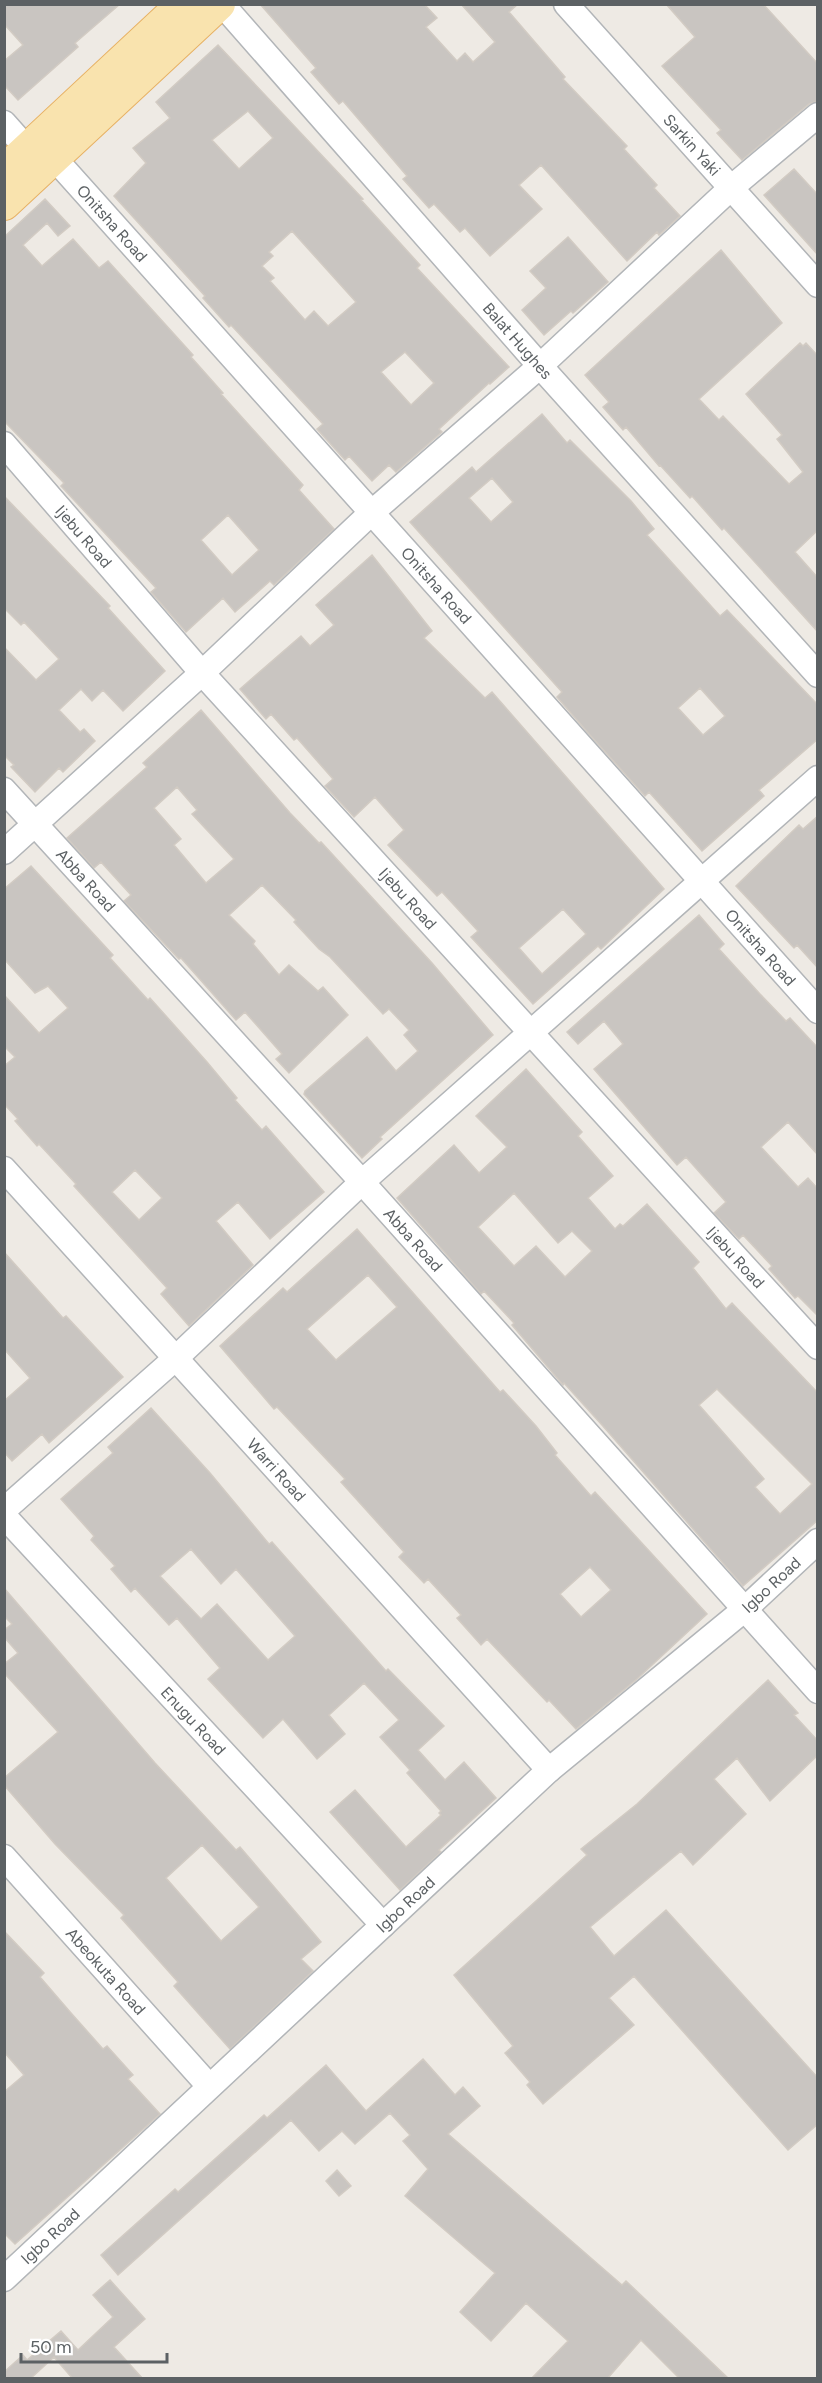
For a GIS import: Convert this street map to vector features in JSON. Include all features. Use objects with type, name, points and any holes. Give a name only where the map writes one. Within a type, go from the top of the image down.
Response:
[{"type":"main road","points":[[4,204],[41,155],[183,4]]},
{"type":"main road","points":[[4,171],[41,155],[220,4]]},
{"type":"street","name":"Balat Hughes","points":[[220,4],[540,366],[818,675]]},
{"type":"street","name":"Sarkin Yaki","points":[[566,4],[818,285]]},
{"type":"street","points":[[4,852],[202,673],[370,514],[540,366],[732,187],[818,115]]},
{"type":"street","name":"Onitsha Road","points":[[4,123],[41,155],[370,514],[818,1011]]},
{"type":"street","name":"Ijebu Road","points":[[4,444],[202,673],[818,1347]]},
{"type":"street","points":[[4,1510],[177,1357],[362,1182],[818,778]]},
{"type":"street","name":"Abba Road","points":[[4,790],[362,1182],[818,1691]]},
{"type":"street","name":"Warri Road","points":[[4,1169],[177,1357],[549,1770]]},
{"type":"street","name":"Enugu Road","points":[[4,1516],[384,1925]]},
{"type":"street","name":"Igbo Road","points":[[8,2270],[384,1925],[549,1770],[745,1609],[818,1541]]},
{"type":"street","name":"Abeokuta Road","points":[[4,1857],[209,2086]]},
{"type":"building","points":[[4,4],[120,4],[75,43],[78,47],[18,100],[4,85],[4,61],[23,45],[4,24]]},
{"type":"building","points":[[260,4],[424,4],[437,18],[426,27],[457,61],[465,53],[473,62],[495,42],[461,4],[518,4],[509,12],[565,77],[563,79],[627,146],[624,149],[657,185],[654,188],[680,216],[659,235],[657,232],[627,261],[541,165],[519,185],[542,209],[490,256],[465,228],[460,232],[434,204],[429,208],[403,179],[407,176],[343,101],[339,104],[311,72],[316,68]]},
{"type":"building","points":[[666,4],[763,4],[818,64],[818,101],[809,104],[742,160],[717,133],[721,130],[662,66],[695,37]]},
{"type":"building","points":[[218,45],[363,199],[361,200],[420,265],[417,268],[509,367],[439,429],[442,432],[396,472],[389,465],[372,481],[349,456],[345,460],[317,429],[323,424],[231,325],[229,327],[203,298],[205,296],[114,196],[146,163],[133,148],[170,118],[156,102]],"holes":[[[248,111],[273,138],[239,169],[212,140]],[[292,231],[356,302],[328,326],[314,311],[305,320],[270,281],[274,278],[262,266],[273,256],[269,252]],[[405,352],[434,383],[411,405],[381,372]]]},
{"type":"building","points":[[794,169],[818,195],[818,255],[764,195]]},
{"type":"building","points":[[45,199],[70,226],[58,236],[47,223],[23,245],[42,266],[73,239],[99,268],[108,261],[193,355],[191,357],[223,393],[221,394],[303,485],[299,490],[334,529],[274,585],[270,581],[235,612],[223,598],[186,632],[151,592],[156,588],[61,486],[64,483],[4,421],[4,237]],"holes":[[[228,515],[259,550],[232,575],[201,540]]]},
{"type":"building","points":[[568,237],[608,282],[544,335],[522,310],[546,288],[530,271]]},
{"type":"building","points":[[721,250],[782,323],[699,399],[719,420],[723,416],[789,484],[803,472],[777,439],[782,435],[746,394],[800,343],[803,346],[806,343],[818,356],[818,530],[795,552],[818,578],[818,632],[724,528],[722,530],[692,496],[690,498],[626,427],[623,430],[603,407],[609,402],[585,375]]},
{"type":"building","points":[[542,414],[567,443],[570,440],[631,501],[654,529],[647,535],[720,616],[727,610],[818,705],[818,739],[759,790],[764,796],[702,851],[649,792],[645,796],[589,734],[557,697],[562,692],[410,522],[472,467],[476,472]],"holes":[[[492,478],[513,502],[491,522],[469,498]],[[700,688],[725,716],[703,735],[678,708]]]},
{"type":"building","points":[[4,496],[110,606],[108,608],[165,671],[123,711],[103,690],[92,701],[81,689],[59,710],[80,732],[84,729],[95,741],[63,772],[59,768],[35,792],[11,767],[14,765],[4,755],[4,647],[36,680],[59,659],[24,622],[21,625],[4,608]]},
{"type":"building","points":[[372,555],[432,631],[424,638],[485,698],[492,692],[664,889],[601,949],[598,946],[533,1004],[471,937],[478,931],[442,892],[437,896],[388,845],[404,830],[375,797],[354,817],[325,786],[333,779],[297,738],[294,740],[271,714],[266,719],[240,689],[301,636],[310,646],[334,625],[316,605]],"holes":[[[563,909],[586,934],[542,974],[519,948]]]},
{"type":"building","points":[[201,710],[290,813],[319,843],[321,842],[432,963],[493,1035],[380,1137],[382,1139],[362,1158],[304,1094],[305,1091],[367,1037],[396,1071],[418,1051],[404,1035],[409,1030],[389,1009],[383,1014],[330,957],[319,949],[294,922],[296,920],[262,885],[229,915],[255,941],[253,944],[279,975],[289,965],[318,991],[323,987],[348,1015],[289,1073],[276,1059],[282,1054],[245,1012],[236,1020],[181,958],[179,959],[124,901],[131,895],[101,862],[94,868],[67,838],[147,767],[143,763]],"holes":[[[177,787],[197,810],[192,814],[234,859],[206,883],[174,845],[181,839],[154,808]]]},
{"type":"building","points":[[818,816],[818,968],[797,945],[794,948],[736,886],[799,825],[803,829]]},
{"type":"building","points":[[31,866],[113,955],[110,958],[148,1000],[150,998],[207,1062],[237,1098],[235,1100],[262,1130],[266,1126],[324,1192],[270,1239],[238,1202],[216,1221],[253,1265],[189,1326],[161,1294],[167,1288],[74,1186],[76,1184],[39,1144],[37,1146],[15,1121],[18,1119],[4,1104],[4,1066],[15,1057],[4,1046],[4,995],[39,1033],[68,1008],[48,986],[35,993],[4,959],[4,889]],"holes":[[[135,1170],[162,1198],[139,1220],[112,1192]]]},
{"type":"building","points":[[699,915],[724,944],[719,949],[786,1021],[790,1018],[818,1048],[818,1155],[788,1122],[761,1147],[798,1187],[808,1178],[818,1189],[818,1316],[798,1296],[795,1298],[769,1269],[772,1266],[743,1235],[739,1239],[714,1213],[726,1202],[686,1157],[677,1165],[594,1069],[623,1044],[604,1021],[578,1044],[567,1032]]},
{"type":"building","points":[[526,1069],[582,1132],[578,1136],[613,1176],[588,1198],[615,1229],[620,1224],[623,1226],[647,1204],[699,1262],[693,1268],[726,1309],[732,1303],[818,1393],[818,1520],[743,1586],[602,1425],[564,1383],[563,1385],[512,1325],[514,1323],[484,1291],[481,1294],[397,1198],[454,1145],[479,1173],[507,1147],[476,1116]],"holes":[[[514,1193],[558,1243],[572,1231],[592,1251],[565,1277],[536,1246],[514,1266],[478,1227]],[[717,1389],[812,1484],[780,1514],[755,1487],[764,1479],[699,1405]]]},
{"type":"building","points":[[357,1229],[500,1392],[503,1390],[536,1426],[557,1453],[555,1455],[591,1496],[595,1492],[707,1614],[637,1679],[576,1729],[487,1639],[481,1645],[457,1618],[461,1615],[428,1579],[424,1583],[399,1557],[404,1552],[341,1482],[345,1479],[277,1407],[274,1409],[220,1346],[283,1288],[287,1292]],"holes":[[[368,1275],[397,1307],[336,1360],[307,1329]],[[590,1567],[611,1590],[581,1617],[560,1594]]]},
{"type":"building","points":[[4,1252],[63,1318],[66,1316],[123,1377],[49,1443],[42,1434],[12,1461],[4,1452],[4,1401],[30,1378],[4,1349]]},
{"type":"building","points":[[151,1408],[210,1473],[269,1544],[272,1542],[386,1671],[388,1669],[444,1726],[418,1750],[445,1780],[464,1762],[496,1798],[439,1850],[441,1852],[400,1890],[330,1812],[355,1790],[406,1847],[441,1815],[439,1813],[441,1811],[407,1773],[410,1770],[380,1737],[399,1720],[364,1683],[329,1715],[345,1734],[317,1759],[283,1719],[263,1738],[208,1679],[220,1668],[177,1618],[169,1625],[135,1588],[131,1592],[111,1569],[115,1566],[91,1540],[94,1536],[61,1499],[113,1453],[108,1447]],"holes":[[[191,1549],[221,1584],[236,1569],[295,1636],[268,1660],[217,1604],[201,1619],[160,1576]]]},
{"type":"building","points":[[4,1588],[155,1763],[236,1850],[240,1847],[321,1942],[301,1959],[313,1971],[230,2049],[174,1986],[178,1982],[121,1918],[124,1915],[55,1844],[4,1785],[4,1778],[58,1732],[4,1673],[4,1664],[18,1653],[4,1637],[4,1630],[12,1624],[4,1616]],"holes":[[[202,1845],[259,1907],[221,1941],[166,1878]]]},
{"type":"building","points":[[768,1680],[798,1713],[794,1715],[818,1741],[818,1755],[770,1801],[737,1758],[714,1779],[746,1814],[693,1865],[681,1851],[590,1927],[614,1956],[666,1910],[818,2078],[818,2124],[788,2150],[634,1976],[609,1998],[634,2025],[543,2104],[527,2085],[530,2082],[505,2053],[513,2046],[454,1975],[587,1855],[581,1849],[637,1804]]},
{"type":"building","points":[[4,1931],[44,1973],[40,1977],[103,2049],[107,2046],[133,2075],[128,2079],[160,2114],[15,2244],[4,2233],[4,2092],[24,2075],[4,2052]]},
{"type":"building","points":[[423,2059],[455,2095],[463,2087],[480,2106],[448,2134],[622,2285],[626,2281],[729,2379],[680,2379],[641,2340],[607,2379],[531,2379],[568,2341],[526,2303],[491,2341],[460,2312],[495,2273],[405,2196],[428,2169],[403,2141],[410,2135],[390,2113],[355,2144],[342,2131],[319,2151],[291,2120],[118,2275],[101,2255],[175,2189],[178,2192],[264,2115],[267,2118],[326,2065],[366,2111]]},
{"type":"building","points":[[337,2170],[351,2186],[339,2196],[326,2181]]},
{"type":"building","points":[[110,2280],[145,2319],[114,2347],[143,2379],[73,2379],[54,2357],[30,2379],[4,2379],[4,2372],[23,2355],[27,2360],[61,2331],[78,2350],[113,2317],[93,2295]]}]
